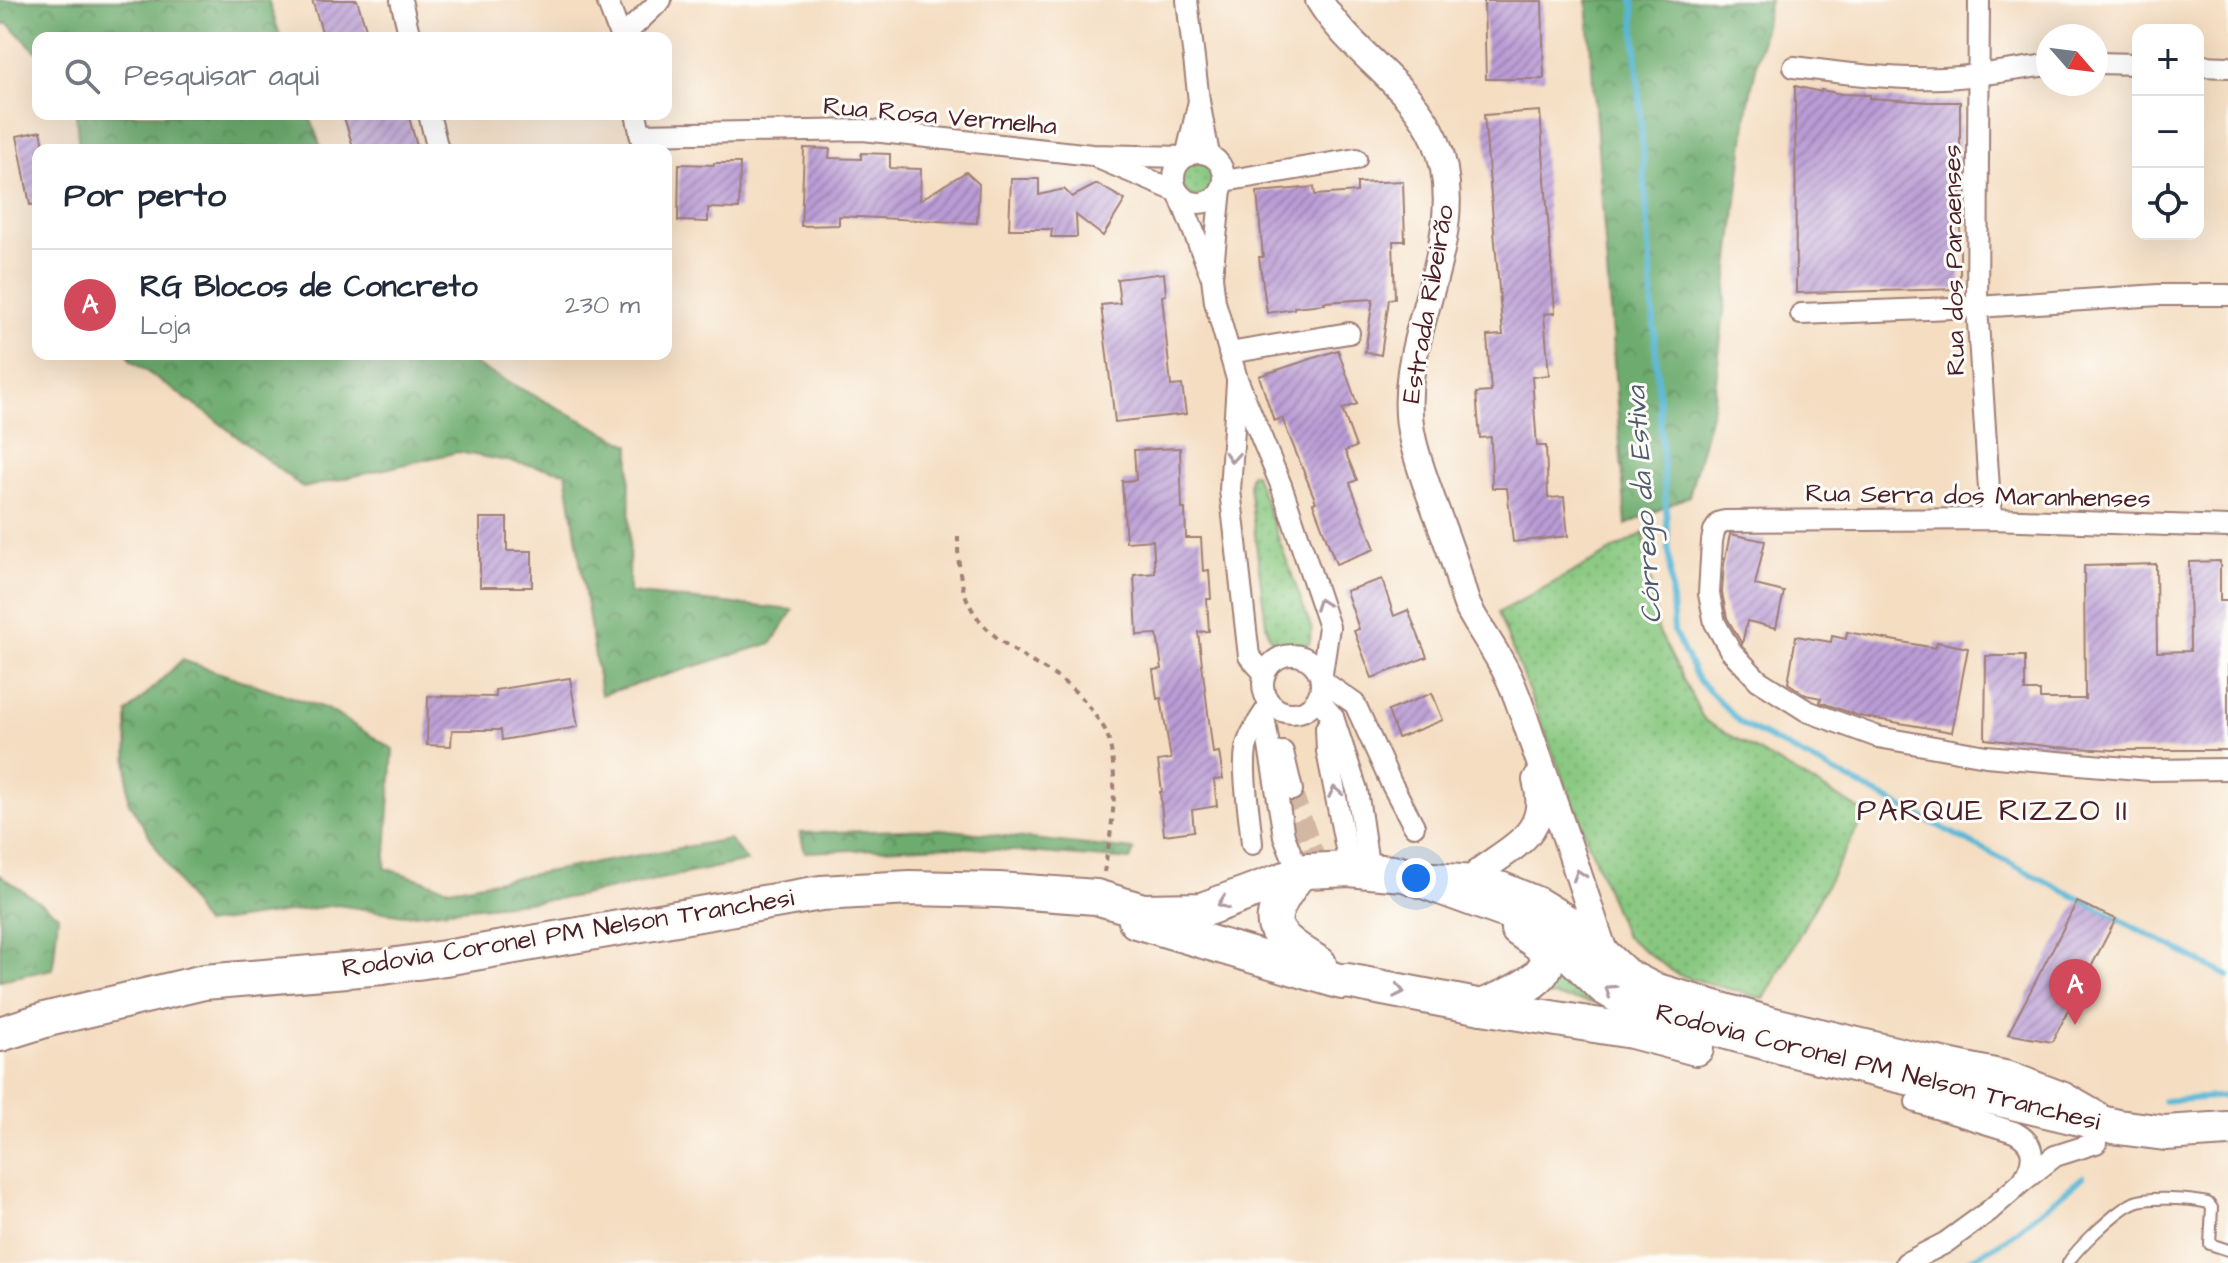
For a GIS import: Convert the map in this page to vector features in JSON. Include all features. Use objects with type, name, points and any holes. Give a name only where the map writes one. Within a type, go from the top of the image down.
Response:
[{"type":"highway","name":"Rodovia Coronel PM Nelson Tranchesi","points":[[0,1034],[48,1019],[204,982],[383,967],[821,893],[910,888],[999,890],[1096,897],[1143,911],[1202,910],[1299,873],[1360,870],[1472,884],[1547,932],[1604,987],[1660,1014],[2171,1154],[2226,1146]]},
{"type":"highway","points":[[1299,873],[1281,897],[1276,911],[1277,934],[1347,981]]},
{"type":"highway","points":[[1472,884],[1506,920],[1542,947],[1546,955],[1544,967],[1536,980],[1482,1007]]},
{"type":"highway","name":"Rodovia Coronel PM Nelson Tranchesi","points":[[999,890],[1172,930],[1342,982],[1632,1031],[1916,1102],[2107,1135]]},
{"type":"street","points":[[401,0],[409,32]]},
{"type":"street","points":[[607,0],[619,32]]},
{"type":"street","points":[[627,32],[661,0]]},
{"type":"street","points":[[1187,0],[1209,155]]},
{"type":"street","name":"Estrada Ribeirão","points":[[1319,0],[1346,37],[1422,116],[1441,156],[1447,198],[1445,225],[1407,392],[1413,443],[1467,605],[1510,680],[1567,837],[1603,949]]},
{"type":"street","name":"Rua dos Paraenses","points":[[1979,0],[1977,307],[1991,519]]},
{"type":"street","points":[[2108,63],[2132,64]]},
{"type":"street","points":[[2204,66],[2228,67]]},
{"type":"street","points":[[1794,67],[1873,77],[1942,78],[2036,67]]},
{"type":"street","points":[[1186,157],[1199,101]]},
{"type":"street","points":[[430,120],[436,144]]},
{"type":"street","name":"Rua Rosa Vermelha","points":[[640,133],[863,130],[1092,155],[1186,157]]},
{"type":"street","points":[[1212,277],[1174,176],[1180,162],[1193,153],[1209,155],[1221,165],[1222,185],[1212,277],[1215,302],[1237,379],[1281,485],[1329,627],[1319,690],[1311,707],[1303,712],[1284,713],[1268,702],[1264,693],[1265,674],[1277,659],[1296,655],[1313,663],[1319,690],[1333,717],[1357,790],[1360,870]]},
{"type":"street","name":"Rua Rosa Vermelha","points":[[1092,155],[1178,192]]},
{"type":"street","points":[[1178,192],[1184,198],[1200,203],[1209,201],[1222,185],[1356,159]]},
{"type":"street","points":[[1801,314],[2159,295],[2228,295]]},
{"type":"street","points":[[1229,353],[1349,333]]},
{"type":"street","points":[[1237,379],[1230,490],[1249,656],[1265,674]]},
{"type":"street","name":"Rua Serra dos Maranhenses","points":[[2228,527],[1991,519],[1720,522],[1712,541],[1709,594],[1715,623],[1730,650],[1758,680],[1807,711],[1878,737],[1986,756],[2150,770],[2228,769]]},
{"type":"street","name":"Estrada Ribeirão","points":[[1472,884],[1527,835],[1540,809],[1541,797],[1510,680]]},
{"type":"street","points":[[1319,690],[1355,704],[1414,826]]},
{"type":"street","points":[[1268,707],[1276,720],[1292,790]]},
{"type":"street","points":[[1252,844],[1246,747],[1268,707]]},
{"type":"street","points":[[1268,707],[1264,716],[1284,836],[1299,873]]},
{"type":"street","points":[[1413,875],[1474,879],[1503,886],[1539,901],[1575,923],[1627,972],[1654,986],[1766,1019],[2009,1075],[2064,1096],[2107,1135],[2055,1156],[1945,1243],[1906,1263]]},
{"type":"street","points":[[1472,884],[1512,876],[1538,885],[1558,899],[1575,923]]},
{"type":"street","name":"Rodovia Coronel PM Nelson Tranchesi","points":[[1916,1102],[2022,1136],[2032,1149],[2032,1160],[2023,1181]]},
{"type":"lane","points":[[2068,1263],[2076,1250],[2126,1207],[2142,1200],[2208,1203],[2212,1208],[2210,1244],[2228,1250]]},
{"type":"path","points":[[958,536],[963,590],[974,615],[1022,656],[1059,678],[1086,702],[1108,734],[1115,787],[1110,839],[1096,897]]},
{"type":"green space","points":[[0,0],[268,0],[279,32],[32,32],[32,47],[7,23],[0,27]]},
{"type":"green space","points":[[1587,0],[1770,0],[1748,106],[1713,406],[1689,496],[1626,525]]},
{"type":"green space","points":[[76,120],[311,120],[320,144],[78,144]]},
{"type":"green space","points":[[1198,161],[1211,166],[1216,179],[1211,192],[1198,197],[1185,192],[1180,179],[1185,166]]},
{"type":"green space","points":[[130,360],[470,360],[630,445],[629,593],[793,610],[772,643],[601,695],[566,472],[458,452],[303,488],[208,414]]},
{"type":"green space","points":[[1255,474],[1312,630],[1309,644],[1293,652],[1276,646],[1266,624],[1249,485],[1250,475]]},
{"type":"green space","points":[[1644,533],[1658,630],[1704,720],[1866,813],[1764,999],[1676,974],[1625,936],[1498,613]]},
{"type":"green space","points":[[182,660],[327,709],[393,749],[385,868],[450,889],[729,839],[747,861],[573,897],[404,915],[337,905],[204,924],[128,801],[127,713]]},
{"type":"green space","points":[[941,829],[1134,850],[1130,860],[948,846],[805,852],[800,833]]},
{"type":"green space","points":[[0,875],[58,915],[53,969],[0,980]]},
{"type":"green space","points":[[1553,950],[1606,1005],[1538,994]]},
{"type":"building","points":[[312,0],[357,0],[367,32],[322,32]]},
{"type":"building","points":[[1484,1],[1542,1],[1544,79],[1486,79]]},
{"type":"building","points":[[1795,86],[1821,92],[1870,95],[1870,98],[1960,102],[1960,289],[1796,293]]},
{"type":"building","points":[[1540,111],[1555,313],[1544,314],[1549,375],[1532,377],[1537,446],[1546,446],[1548,498],[1564,497],[1568,536],[1513,542],[1507,488],[1492,488],[1491,437],[1480,438],[1476,393],[1491,392],[1487,336],[1503,335],[1484,115]]},
{"type":"building","points":[[345,120],[410,120],[416,144],[352,144]]},
{"type":"building","points":[[41,131],[44,144],[32,144],[32,205],[30,205],[17,136]]},
{"type":"building","points":[[804,148],[830,149],[829,158],[861,159],[861,153],[890,154],[890,168],[921,169],[920,200],[966,172],[979,184],[977,223],[839,216],[839,225],[801,226]]},
{"type":"building","points":[[740,163],[739,209],[708,208],[708,222],[678,221],[679,164]]},
{"type":"building","points":[[1011,179],[1039,179],[1039,195],[1064,189],[1072,197],[1097,184],[1125,200],[1103,236],[1076,215],[1077,237],[1051,237],[1052,229],[1009,229]]},
{"type":"building","points":[[1403,181],[1405,241],[1393,241],[1395,298],[1389,299],[1381,355],[1365,352],[1373,299],[1324,302],[1267,313],[1259,257],[1263,257],[1257,192],[1314,187],[1315,195],[1357,192],[1357,183]]},
{"type":"building","points":[[1164,273],[1166,295],[1162,296],[1171,386],[1182,385],[1186,414],[1115,422],[1101,305],[1120,303],[1117,279]]},
{"type":"building","points":[[1338,350],[1357,404],[1342,409],[1356,447],[1345,451],[1357,480],[1350,483],[1375,549],[1336,564],[1313,503],[1316,502],[1282,418],[1274,421],[1259,376]]},
{"type":"building","points":[[1180,448],[1186,538],[1201,538],[1203,571],[1209,570],[1209,631],[1198,632],[1213,753],[1219,752],[1223,779],[1214,780],[1217,806],[1192,810],[1194,831],[1164,835],[1158,761],[1171,759],[1153,670],[1162,669],[1157,634],[1137,635],[1134,575],[1155,573],[1153,540],[1126,542],[1122,481],[1136,480],[1134,450]]},
{"type":"building","points":[[480,518],[507,518],[507,551],[532,551],[532,587],[480,587]]},
{"type":"building","points":[[1730,534],[1765,541],[1755,585],[1784,592],[1776,628],[1747,621],[1742,644],[1727,618],[1722,593]]},
{"type":"building","points":[[2220,561],[2220,601],[2228,601],[2228,750],[2114,750],[1985,739],[1986,656],[2025,656],[2025,691],[2040,691],[2040,699],[2085,699],[2084,566],[2156,564],[2157,652],[2190,651],[2189,562]]},
{"type":"building","points":[[1382,579],[1394,616],[1408,610],[1427,657],[1372,678],[1354,631],[1359,629],[1346,591]]},
{"type":"building","points":[[1847,632],[1935,648],[1937,642],[1968,648],[1952,732],[1859,716],[1820,702],[1821,698],[1806,695],[1788,683],[1796,636],[1831,642],[1832,636],[1846,639]]},
{"type":"building","points":[[570,678],[578,727],[502,740],[501,730],[452,730],[451,746],[427,745],[428,696],[496,697],[495,690]]},
{"type":"building","points":[[1432,693],[1443,720],[1398,738],[1388,711]]},
{"type":"building","points":[[2077,902],[2116,919],[2052,1042],[2008,1034]]},
{"type":"waterway","name":"Córrego da Estiva","points":[[1633,0],[1674,632],[1698,680],[1742,724],[2228,976]]},
{"type":"waterway","points":[[2164,1101],[2228,1096]]},
{"type":"waterway","points":[[1965,1263],[2006,1239],[2083,1177]]},
{"type":"tunnel","points":[[1292,790],[1319,870]]},
{"type":"place","name":"RG Blocos de Concreto","points":[[2075,1025]]},
{"type":"district","name":"PARQUE RIZZO II","points":[[1993,811]]}]
